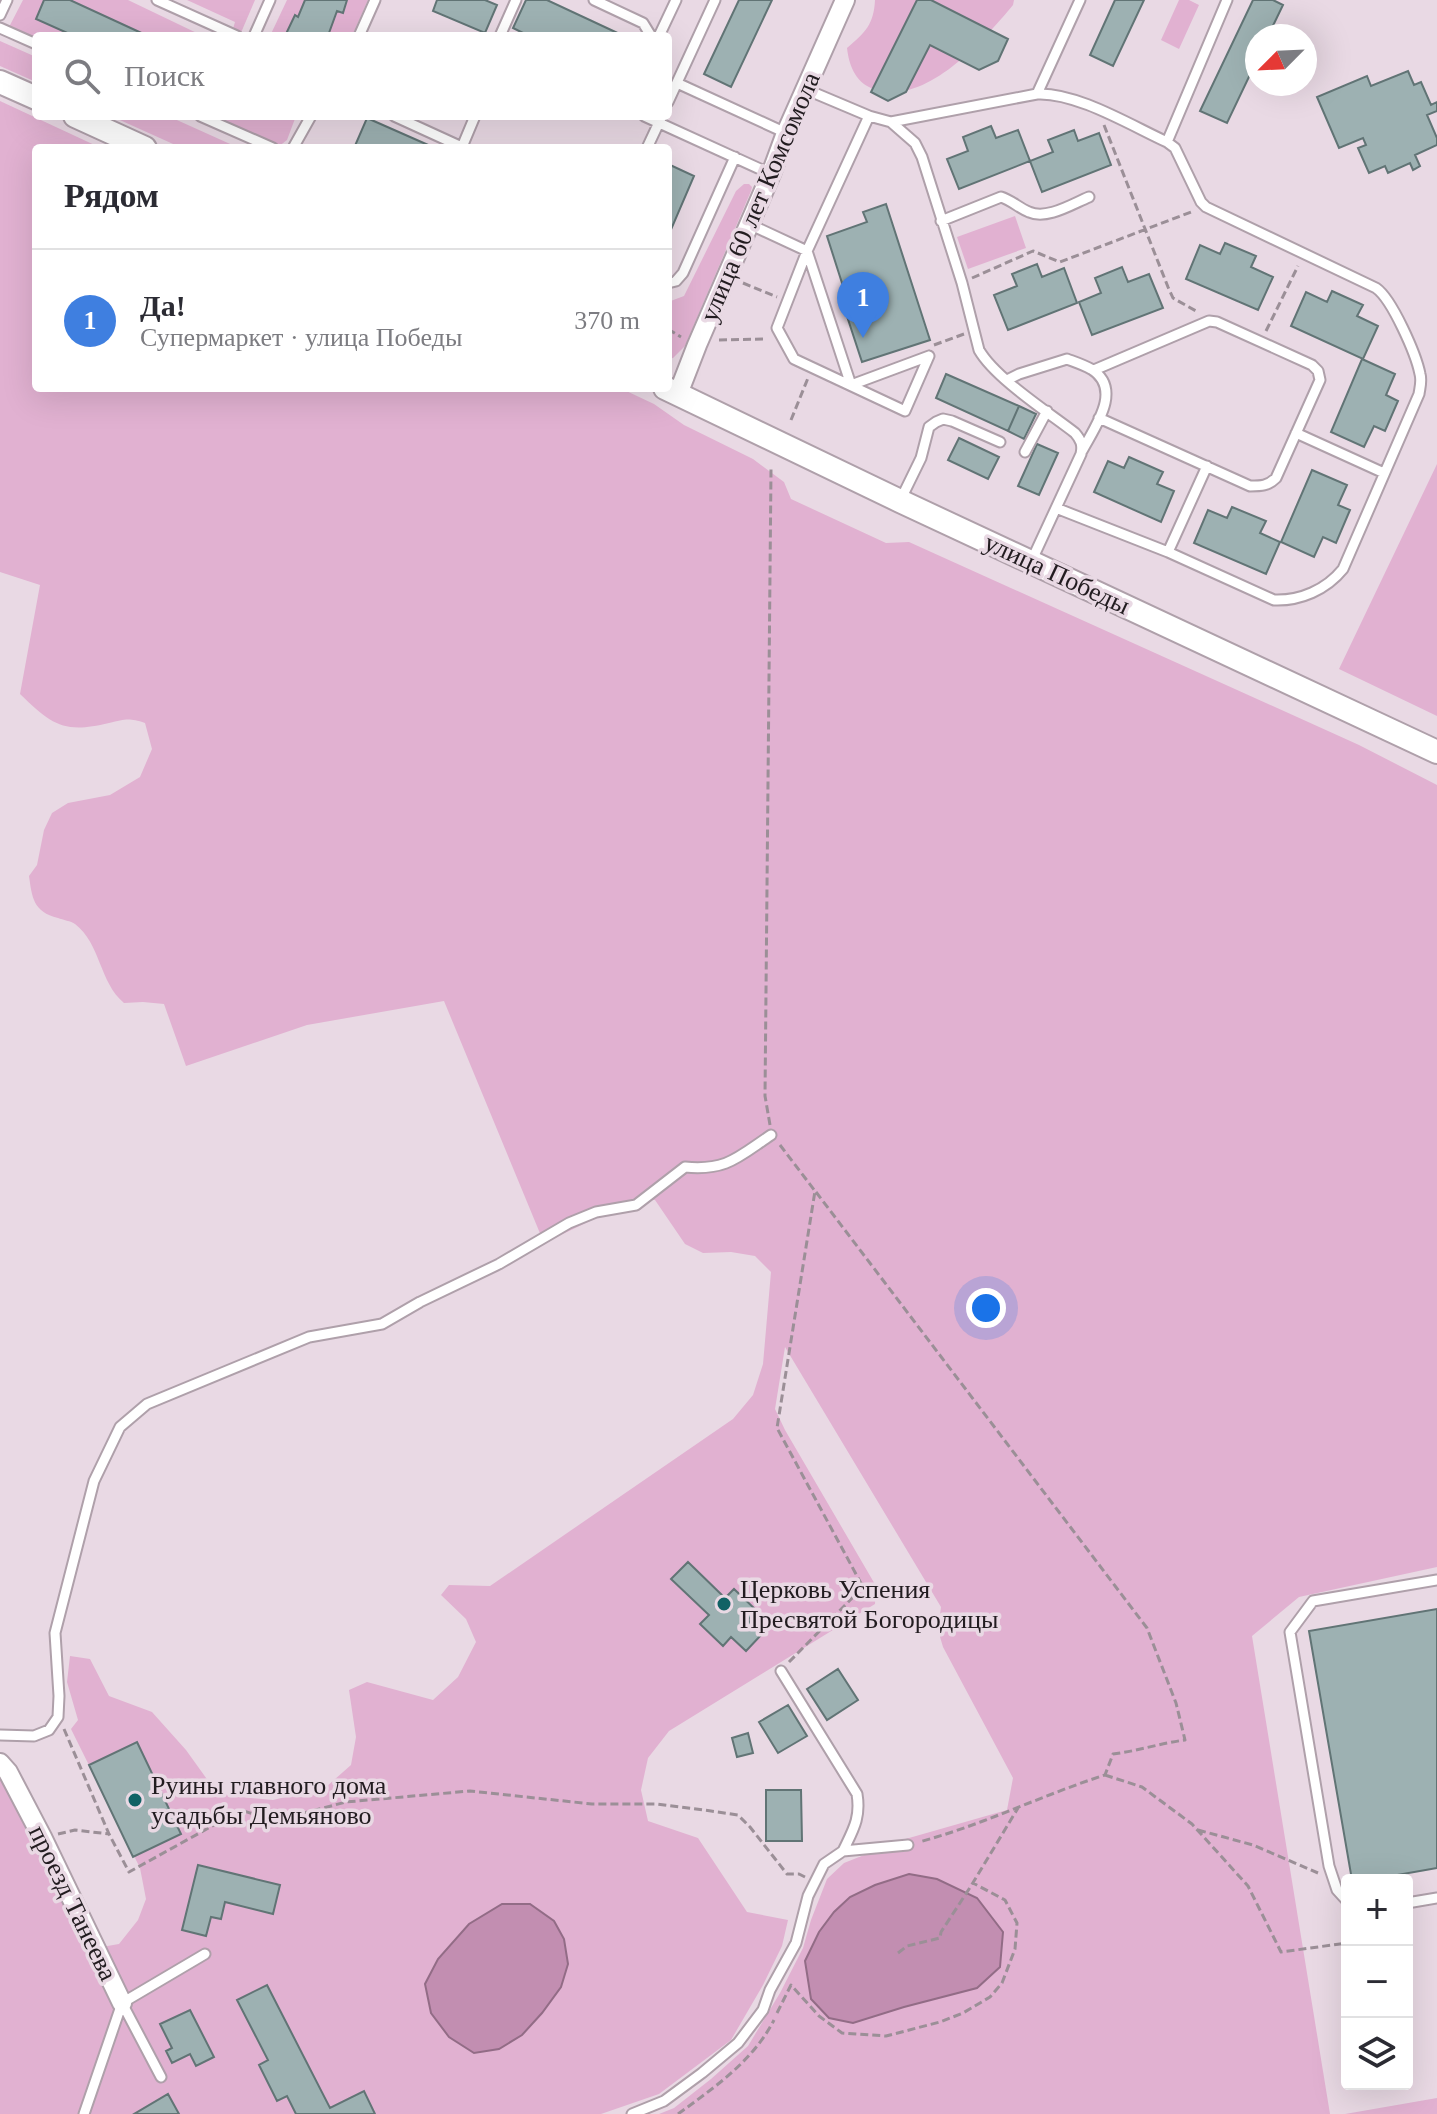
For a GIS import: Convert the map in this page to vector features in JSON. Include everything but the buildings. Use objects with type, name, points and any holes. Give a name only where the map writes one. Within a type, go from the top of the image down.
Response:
[{"type":"street","name":"улица 60 лет Комсомола","points":[[672,389],[749,224],[845,0]]},
{"type":"street","points":[[0,82],[32,96]]},
{"type":"street","points":[[84,120],[136,144]]},
{"type":"street","name":"улица Победы","points":[[672,391],[1437,752]]},
{"type":"street","name":"проезд Танеева","points":[[0,1763],[8,1772],[42,1837],[122,2003]]},
{"type":"lane","points":[[0,15],[7,0]]},
{"type":"lane","points":[[157,0],[228,32]]},
{"type":"lane","points":[[256,32],[270,0]]},
{"type":"lane","points":[[361,32],[375,0]]},
{"type":"lane","points":[[502,32],[516,0]]},
{"type":"lane","points":[[594,0],[643,23],[649,32]]},
{"type":"lane","points":[[661,32],[676,0]]},
{"type":"lane","points":[[672,94],[715,0]]},
{"type":"lane","points":[[1037,94],[1080,0]]},
{"type":"lane","points":[[1167,142],[1227,0]]},
{"type":"lane","points":[[0,28],[32,42]]},
{"type":"lane","points":[[677,83],[786,133]]},
{"type":"lane","points":[[805,89],[891,122],[915,143],[962,283],[979,350],[984,359],[1007,380],[1075,433],[1083,447],[1081,454]]},
{"type":"lane","points":[[891,122],[1037,94],[1070,97],[1167,142],[1179,154],[1206,207],[1376,288],[1384,293],[1392,306],[1421,377],[1419,394],[1343,569],[1319,590],[1288,601],[1274,600],[1168,552],[1056,508]]},
{"type":"lane","points":[[869,116],[807,251],[777,328],[794,359],[905,411],[929,356]]},
{"type":"lane","points":[[209,120],[264,144]]},
{"type":"lane","points":[[295,144],[309,120]]},
{"type":"lane","points":[[403,120],[454,144]]},
{"type":"lane","points":[[464,144],[474,120]]},
{"type":"lane","points":[[649,144],[660,120]]},
{"type":"lane","points":[[662,120],[771,174]]},
{"type":"lane","points":[[672,282],[683,273],[735,157]]},
{"type":"lane","points":[[941,221],[1001,197],[1040,215],[1089,197]]},
{"type":"lane","points":[[749,224],[807,251],[851,385]]},
{"type":"lane","points":[[1094,370],[1209,321],[1312,365],[1318,371],[1320,380],[1276,478],[1270,484],[1250,486],[1099,418]]},
{"type":"lane","points":[[851,385],[929,356]]},
{"type":"lane","points":[[1007,380],[1067,359],[1094,370],[1104,383],[1107,396],[1031,562]]},
{"type":"lane","points":[[1025,452],[1047,411]]},
{"type":"lane","points":[[900,501],[921,458],[929,427],[936,422],[943,419],[952,421],[1000,442]]},
{"type":"lane","points":[[1296,433],[1384,473]]},
{"type":"lane","points":[[1168,552],[1207,466]]},
{"type":"lane","points":[[0,1735],[34,1736],[49,1730],[58,1717],[55,1633],[94,1481],[120,1427],[147,1404],[309,1337],[382,1324],[499,1264],[569,1223],[596,1212],[636,1205],[685,1167],[705,1169],[729,1163],[771,1135]]},
{"type":"lane","points":[[1341,1894],[1329,1866],[1290,1632],[1313,1601],[1437,1580]]},
{"type":"lane","points":[[781,1671],[857,1794],[860,1808],[857,1822],[843,1851]]},
{"type":"lane","points":[[632,2114],[664,2101],[738,2043],[763,2010],[770,1990],[796,1943],[808,1896],[824,1864],[843,1851],[908,1845]]},
{"type":"lane","points":[[1413,1902],[1437,1898]]},
{"type":"lane","points":[[84,2114],[122,2003],[205,1954]]},
{"type":"lane","points":[[122,2003],[161,2077]]},
{"type":"path","points":[[1099,110],[1173,298],[1217,322]]},
{"type":"path","points":[[962,283],[1033,251],[1060,262],[1206,207]]},
{"type":"path","points":[[1261,342],[1304,254]]},
{"type":"path","points":[[743,283],[788,301]]},
{"type":"path","points":[[672,331],[688,341]]},
{"type":"path","points":[[929,356],[934,345],[974,331]]},
{"type":"path","points":[[715,340],[783,339]]},
{"type":"path","points":[[791,420],[812,367]]},
{"type":"path","points":[[771,469],[765,1096],[771,1135],[1147,1628],[1176,1703],[1185,1740],[1113,1754],[1105,1775]]},
{"type":"path","points":[[781,1671],[863,1587],[777,1428],[815,1191]]},
{"type":"path","points":[[58,1717],[129,1872],[241,1810],[274,1821],[346,1802],[470,1791],[592,1804],[656,1804],[738,1815],[787,1874],[806,1877],[824,1864]]},
{"type":"path","points":[[908,1845],[957,1832],[1105,1775],[1142,1787],[1198,1830],[1248,1886],[1281,1952],[1341,1944]]},
{"type":"path","points":[[898,1953],[907,1946],[940,1938],[1018,1808]]},
{"type":"path","points":[[42,1837],[75,1830],[109,1834]]},
{"type":"path","points":[[1198,1830],[1253,1845],[1333,1879]]},
{"type":"path","points":[[791,1985],[819,2016],[842,2033],[886,2036],[963,2013],[990,1997],[1002,1983],[1015,1949],[1017,1923],[1005,1900],[973,1883]]},
{"type":"shaded area","points":[[23,0],[128,0],[195,32],[32,32],[32,39],[8,29]]},
{"type":"shaded area","points":[[187,0],[255,0],[241,32],[232,32],[235,22]]},
{"type":"shaded area","points":[[287,0],[305,0],[288,32],[272,32]]},
{"type":"shaded area","points":[[347,0],[368,0],[354,32],[329,32],[337,11],[343,12]]},
{"type":"shaded area","points":[[875,0],[1014,0],[986,36],[951,68],[911,89],[891,92],[871,88],[861,81],[851,66],[848,54],[847,48],[864,33],[870,22]]},
{"type":"shaded area","points":[[1179,0],[1189,0],[1199,5],[1179,49],[1161,40]]},
{"type":"shaded area","points":[[0,41],[32,55],[32,80],[0,66]]},
{"type":"shaded area","points":[[0,101],[32,116],[32,120],[41,120],[92,144],[32,144],[32,392],[628,392],[654,404],[684,425],[753,459],[784,482],[791,499],[886,543],[909,542],[1359,745],[1437,785],[1437,1567],[1299,1597],[1252,1636],[1330,2114],[659,2114],[674,2108],[748,2046],[803,1948],[827,1879],[844,1863],[902,1840],[1007,1810],[1013,1778],[943,1647],[938,1630],[941,1607],[785,1347],[775,1409],[876,1586],[875,1604],[669,1731],[648,1758],[641,1790],[648,1821],[698,1838],[747,1912],[788,1920],[782,1946],[731,2040],[659,2094],[601,2114],[0,2114],[0,1777],[82,1941],[96,1948],[119,1944],[138,1920],[146,1899],[140,1868],[71,1729],[78,1720],[67,1682],[70,1656],[90,1659],[109,1696],[152,1712],[186,1750],[214,1789],[230,1796],[273,1800],[326,1787],[351,1765],[356,1737],[349,1690],[367,1682],[433,1700],[458,1677],[476,1642],[466,1619],[441,1595],[449,1585],[490,1586],[733,1419],[753,1395],[763,1364],[771,1272],[755,1256],[731,1252],[703,1253],[685,1244],[655,1200],[638,1198],[544,1243],[444,1001],[307,1025],[186,1066],[164,1004],[124,1003],[109,985],[84,932],[73,923],[43,912],[35,903],[29,876],[37,865],[44,830],[52,813],[68,803],[110,795],[140,777],[152,749],[145,723],[127,720],[70,727],[50,720],[20,694],[40,585],[0,572]]},
{"type":"shaded area","points":[[120,120],[177,120],[230,144],[173,144]]},
{"type":"shaded area","points":[[216,120],[294,120],[287,140],[282,144],[271,144]]},
{"type":"shaded area","points":[[744,184],[752,187],[685,346],[672,358],[672,300],[684,296],[736,191]]},
{"type":"shaded area","points":[[1015,216],[1026,248],[968,269],[957,237]]},
{"type":"shaded area","points":[[1437,464],[1437,716],[1339,669]]},
{"type":"shaded area","points":[[909,1874],[937,1879],[977,1898],[1003,1932],[1000,1967],[977,1988],[853,2023],[829,2018],[811,1999],[805,1961],[819,1932],[850,1897]]},
{"type":"shaded area","points":[[502,1904],[530,1904],[554,1921],[564,1939],[568,1964],[561,1987],[522,2035],[499,2049],[474,2053],[449,2037],[431,2013],[425,1984],[438,1959],[469,1924]]},
{"type":"shaded area","points":[[1437,2098],[1437,2114],[1345,2114]]},
{"type":"place","name":"Да!","points":[[863,338]]},
{"type":"place","name":"Церковь Успения Пресвятой Богородицы","points":[[724,1604]]},
{"type":"place","name":"Руины главного дома усадьбы Демьяново","points":[[135,1800]]}]
